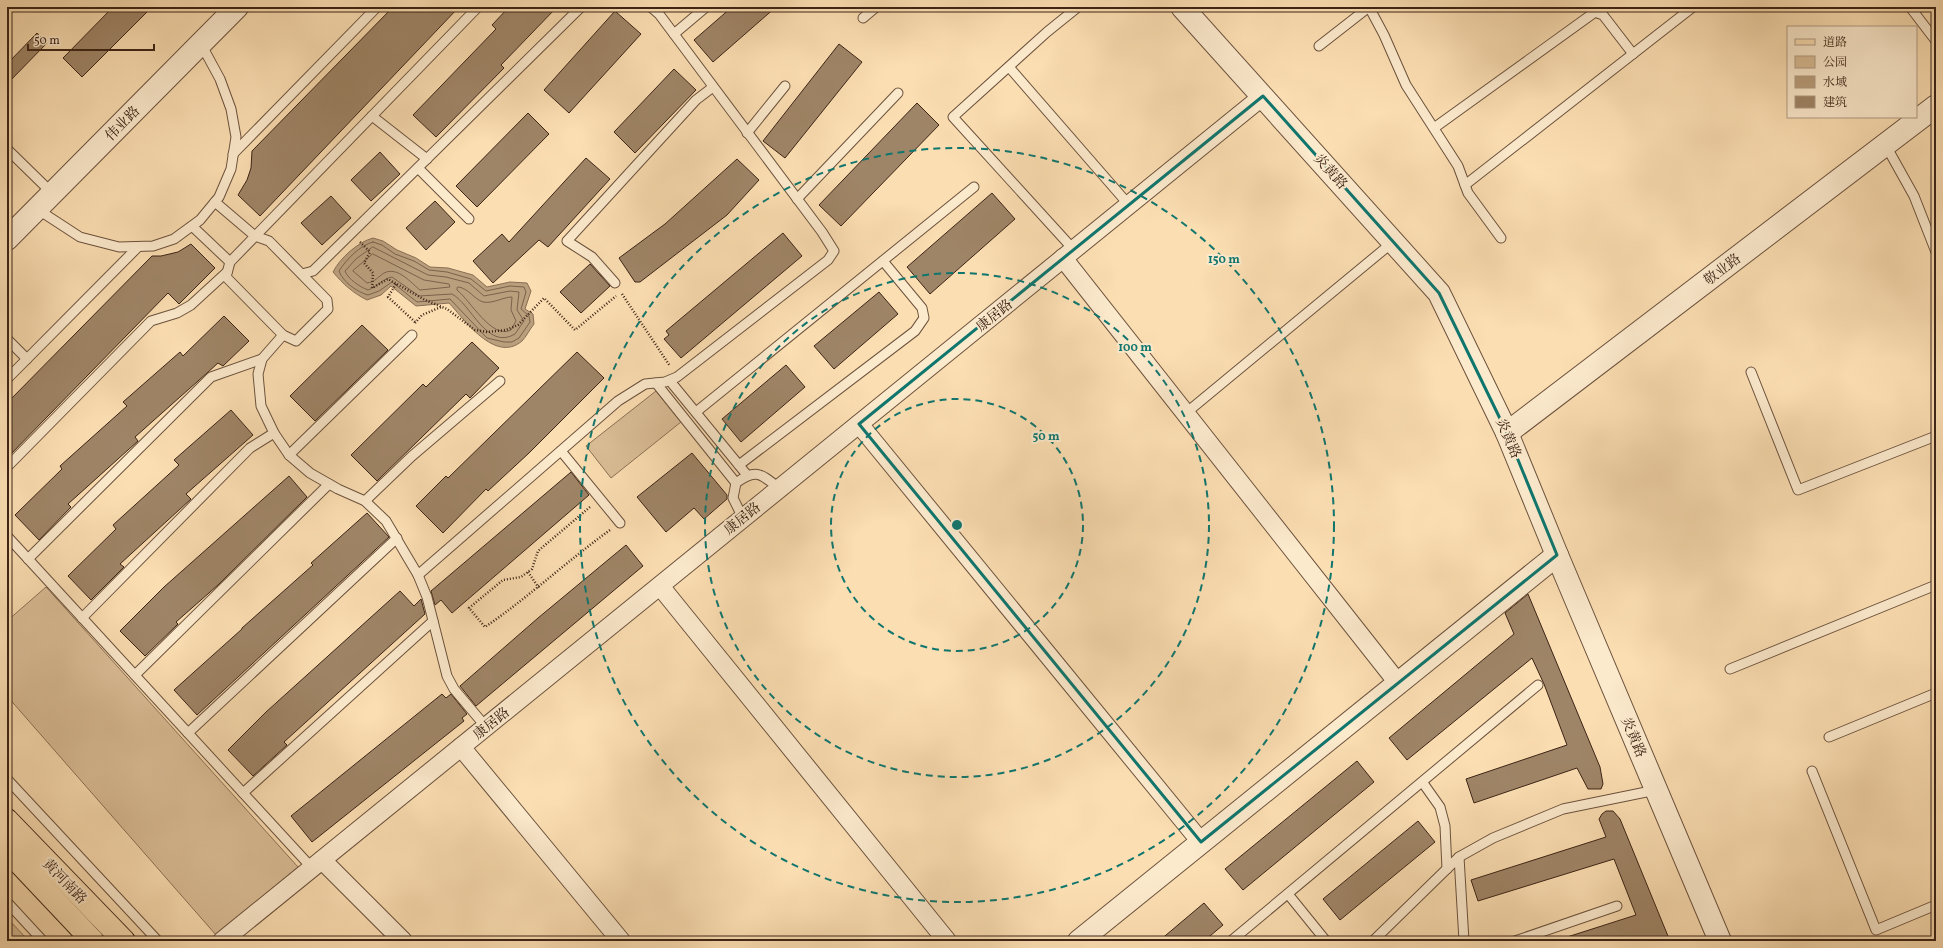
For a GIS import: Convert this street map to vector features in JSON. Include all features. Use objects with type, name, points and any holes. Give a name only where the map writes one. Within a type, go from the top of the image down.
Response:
[{"type":"main road","name":"黄河南路","points":[[7,820],[124,941]]},
{"type":"main road","name":"黄河南路","points":[[7,850],[93,941]]},
{"type":"street","name":"伟业路","points":[[7,238],[237,7]]},
{"type":"street","name":"炎黄路","points":[[1182,7],[1439,293],[1507,433],[1556,555],[1720,941]]},
{"type":"street","name":"康居路","points":[[222,941],[1263,96]]},
{"type":"street","name":"敬业路","points":[[1507,433],[1936,106]]},
{"type":"street","points":[[1069,254],[1186,413],[1398,683]]},
{"type":"street","points":[[859,424],[1201,842]]},
{"type":"street","points":[[1078,941],[1556,555]]},
{"type":"street","points":[[660,586],[947,941]]},
{"type":"street","points":[[461,747],[621,941]]},
{"type":"street","points":[[317,864],[403,941]]},
{"type":"lane","points":[[234,154],[377,7]]},
{"type":"lane","points":[[215,202],[255,236],[269,241],[327,300],[328,309],[296,342],[283,335],[226,277],[230,262],[255,236],[478,7]]},
{"type":"lane","points":[[302,274],[313,271],[581,7]]},
{"type":"lane","points":[[418,575],[618,401],[645,384],[674,379],[828,260],[834,251],[674,34],[651,7]]},
{"type":"lane","points":[[674,34],[706,7]]},
{"type":"lane","points":[[863,18],[876,7]]},
{"type":"lane","points":[[1069,254],[954,117],[1078,7]]},
{"type":"lane","points":[[1319,46],[1369,7],[1384,35],[1406,85],[1458,166],[1468,193],[1502,238]]},
{"type":"lane","points":[[1465,185],[1693,7]]},
{"type":"lane","points":[[1910,7],[1936,41]]},
{"type":"lane","points":[[1434,128],[1595,12],[1603,15],[1633,54]]},
{"type":"lane","points":[[37,209],[80,238],[119,247],[153,246],[174,239],[200,220],[219,197],[231,169],[236,137],[231,109],[220,79],[200,44]]},
{"type":"lane","points":[[1009,67],[1129,205]]},
{"type":"lane","points":[[747,133],[785,86]]},
{"type":"lane","points":[[615,283],[592,256],[567,241],[696,100],[713,87]]},
{"type":"lane","points":[[797,199],[898,93]]},
{"type":"lane","points":[[372,116],[427,159]]},
{"type":"lane","points":[[1885,144],[1914,196],[1936,252]]},
{"type":"lane","points":[[7,149],[52,193]]},
{"type":"lane","points":[[418,168],[469,219]]},
{"type":"lane","points":[[696,412],[974,187]]},
{"type":"lane","points":[[192,226],[230,262]]},
{"type":"lane","points":[[1186,413],[1393,242]]},
{"type":"lane","points":[[7,378],[138,246]]},
{"type":"lane","points":[[739,465],[915,331],[924,318],[922,308],[883,261]]},
{"type":"lane","points":[[7,467],[151,322],[177,313],[191,305],[227,272]]},
{"type":"lane","points":[[283,335],[262,359],[258,374],[261,406],[274,433],[289,455],[310,472],[329,484],[365,501],[386,521],[418,575],[433,621],[447,676],[454,689],[486,727]]},
{"type":"lane","points":[[289,455],[412,335]]},
{"type":"lane","points":[[7,339],[26,359]]},
{"type":"lane","points":[[28,559],[211,377],[262,359]]},
{"type":"lane","points":[[1751,372],[1798,490],[1936,436]]},
{"type":"lane","points":[[674,379],[696,412],[747,475]]},
{"type":"lane","points":[[365,501],[412,456],[500,382]]},
{"type":"lane","points":[[656,383],[736,483]]},
{"type":"lane","points":[[82,618],[250,448],[274,433]]},
{"type":"lane","points":[[560,451],[601,498],[620,523]]},
{"type":"lane","points":[[742,518],[733,498],[736,483],[747,475],[762,475],[779,488]]},
{"type":"lane","points":[[135,675],[329,484]]},
{"type":"lane","points":[[7,536],[243,793],[317,864]]},
{"type":"lane","points":[[188,733],[397,538]]},
{"type":"lane","points":[[1730,668],[1936,585]]},
{"type":"lane","points":[[243,793],[433,621]]},
{"type":"lane","points":[[1231,941],[1423,783],[1538,685]]},
{"type":"lane","points":[[1829,737],[1936,693]]},
{"type":"lane","points":[[1812,771],[1876,930],[1936,905]]},
{"type":"lane","points":[[7,779],[158,941]]},
{"type":"lane","points":[[1423,783],[1440,808],[1445,826],[1447,868]]},
{"type":"lane","points":[[1373,941],[1459,857],[1493,838],[1563,809],[1656,790]]},
{"type":"lane","points":[[1459,857],[1464,941]]},
{"type":"lane","points":[[1288,894],[1326,941]]},
{"type":"lane","points":[[7,902],[43,941]]},
{"type":"lane","points":[[1515,941],[1617,906]]},
{"type":"path","points":[[351,233],[370,252],[364,263],[373,273],[372,288],[388,279],[425,300],[441,307],[475,330],[487,332],[506,330],[518,325],[544,298],[575,330],[621,292],[674,379]]},
{"type":"path","points":[[396,284],[388,297],[416,323]]},
{"type":"path","points":[[412,335],[413,326],[422,315],[441,307]]},
{"type":"path","points":[[601,498],[538,550],[532,569],[521,577],[503,580],[468,608],[485,627],[539,588],[573,557],[620,523]]},
{"type":"path","points":[[528,572],[539,588]]},
{"type":"highlighted area","points":[[1263,96],[1439,293],[1507,433],[1557,555],[1201,842],[859,424]]},
{"type":"green space","points":[[656,391],[681,422],[611,478],[586,446]]},
{"type":"green space","points":[[46,587],[298,867],[216,935],[7,696],[7,621]]},
{"type":"green space","points":[[7,918],[29,941],[7,941]]},
{"type":"water","points":[[373,238],[383,241],[430,267],[448,268],[473,275],[487,287],[510,282],[527,283],[531,291],[525,309],[533,314],[534,324],[522,341],[512,347],[501,347],[481,337],[449,303],[416,306],[391,286],[381,295],[367,300],[348,288],[333,272],[340,261],[350,251],[361,243]]},
{"type":"building","points":[[113,7],[152,7],[82,77],[63,58]]},
{"type":"building","points":[[393,7],[459,7],[260,216],[238,195],[247,180],[251,168],[252,151]]},
{"type":"building","points":[[509,7],[557,7],[501,65],[504,68],[436,137],[413,115],[496,29],[492,25]]},
{"type":"building","points":[[732,7],[776,7],[713,62],[694,40]]},
{"type":"building","points":[[615,11],[641,34],[569,113],[544,90]]},
{"type":"building","points":[[37,33],[47,43],[7,84],[7,64]]},
{"type":"building","points":[[839,44],[862,62],[785,158],[763,141]]},
{"type":"building","points":[[674,69],[696,90],[635,153],[614,132]]},
{"type":"building","points":[[917,103],[939,125],[841,226],[819,205]]},
{"type":"building","points":[[528,113],[549,134],[477,207],[456,186]]},
{"type":"building","points":[[380,152],[400,174],[371,201],[351,180]]},
{"type":"building","points":[[586,158],[610,179],[548,247],[539,240],[493,283],[473,261],[502,234],[509,242]]},
{"type":"building","points":[[737,159],[759,180],[727,215],[640,282],[635,282],[619,258],[665,224]]},
{"type":"building","points":[[992,193],[1015,219],[930,294],[907,267]]},
{"type":"building","points":[[331,196],[351,218],[322,245],[301,223]]},
{"type":"building","points":[[435,201],[455,222],[426,250],[406,228]]},
{"type":"building","points":[[783,233],[802,256],[681,358],[664,339],[669,335],[666,331]]},
{"type":"building","points":[[191,244],[215,268],[179,304],[168,293],[7,458],[7,403],[152,256],[161,256],[178,252]]},
{"type":"building","points":[[590,264],[610,286],[581,313],[560,292]]},
{"type":"building","points":[[879,292],[898,314],[834,369],[814,346]]},
{"type":"building","points":[[224,316],[249,341],[223,366],[218,363],[135,437],[138,441],[68,504],[71,507],[39,540],[15,515],[62,469],[60,466],[127,406],[123,402],[180,352],[183,356]]},
{"type":"building","points":[[362,325],[388,350],[315,421],[290,396]]},
{"type":"building","points":[[472,342],[499,368],[470,398],[466,394],[377,481],[351,455],[423,384],[426,387]]},
{"type":"building","points":[[577,352],[604,378],[529,453],[488,491],[486,489],[443,533],[416,506],[446,476],[448,478]]},
{"type":"building","points":[[786,365],[805,387],[741,442],[722,419]]},
{"type":"building","points":[[231,410],[253,435],[186,494],[191,499],[120,564],[124,567],[91,600],[68,576],[116,529],[113,525],[179,465],[174,460]]},
{"type":"building","points":[[692,453],[727,495],[727,499],[704,519],[694,508],[666,532],[637,497]]},
{"type":"building","points":[[571,472],[589,495],[452,613],[441,600],[435,605],[431,591]]},
{"type":"building","points":[[289,476],[307,497],[218,585],[176,622],[178,624],[145,656],[120,631],[164,587]]},
{"type":"building","points":[[367,513],[389,537],[197,715],[174,690],[313,565],[311,563]]},
{"type":"building","points":[[626,545],[643,566],[476,706],[460,686],[538,618]]},
{"type":"building","points":[[400,591],[414,606],[421,599],[425,614],[284,742],[287,745],[253,776],[228,750],[266,712]]},
{"type":"building","points":[[1528,594],[1600,767],[1603,784],[1601,789],[1588,789],[1577,768],[1474,803],[1466,779],[1567,745],[1544,684],[1532,658],[1407,760],[1389,738],[1514,634],[1505,613]]},
{"type":"building","points":[[442,694],[446,698],[451,694],[467,714],[462,718],[464,721],[312,842],[291,816]]},
{"type":"building","points":[[1357,761],[1374,782],[1243,890],[1225,869]]},
{"type":"building","points":[[1606,811],[1613,811],[1620,819],[1670,941],[1647,941],[1646,937],[1635,941],[1565,941],[1564,938],[1636,915],[1614,859],[1478,901],[1471,880],[1606,837],[1599,819]]},
{"type":"building","points":[[1418,821],[1435,842],[1340,920],[1323,899]]},
{"type":"building","points":[[1204,903],[1223,925],[1204,941],[1159,941]]}]
